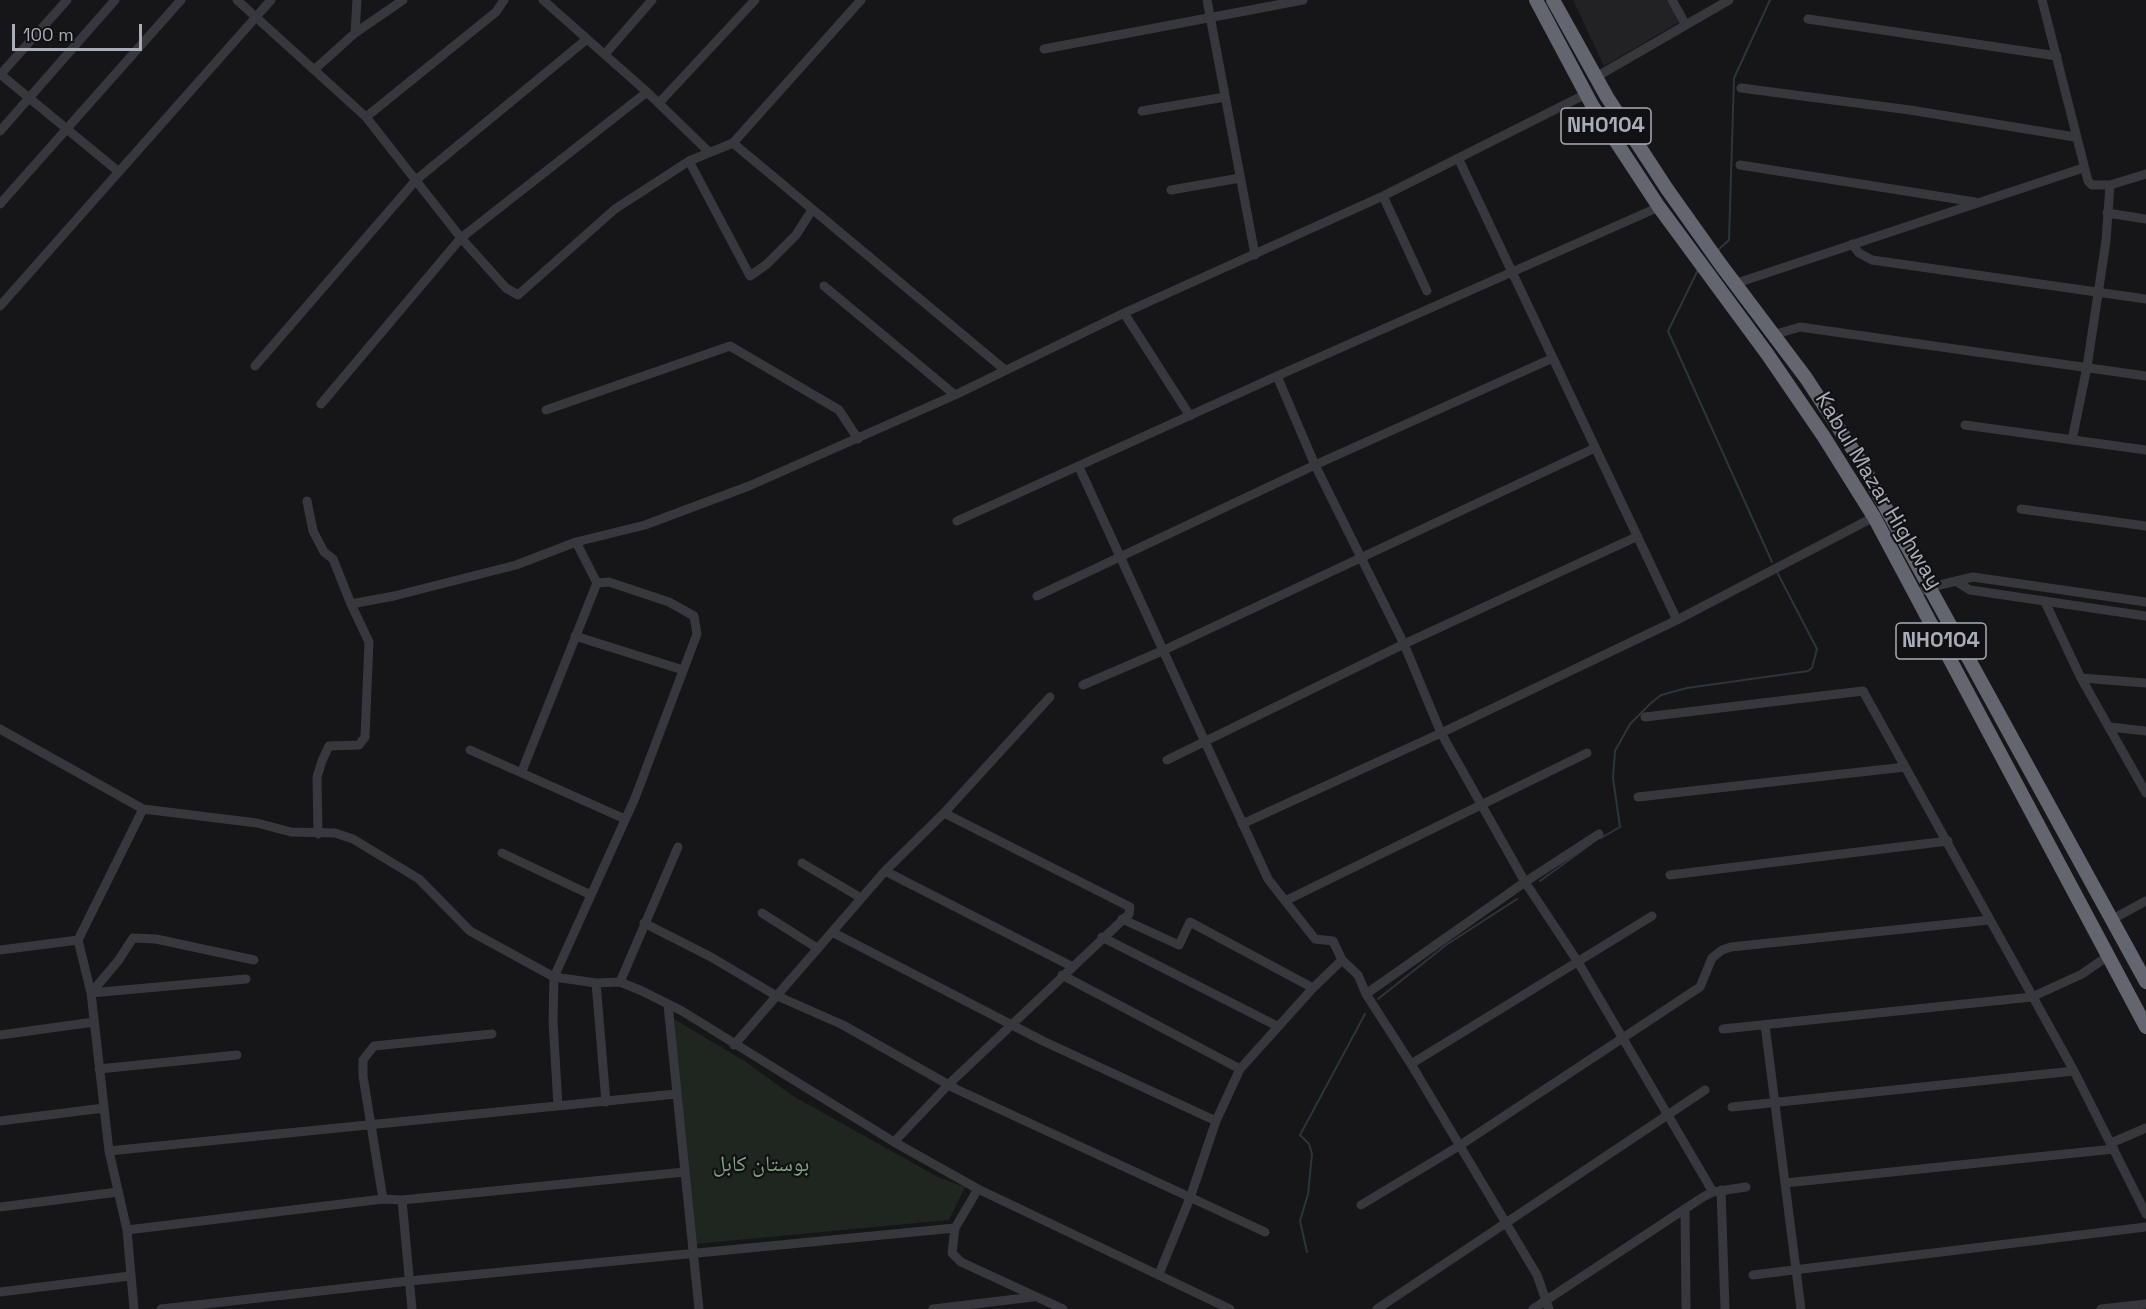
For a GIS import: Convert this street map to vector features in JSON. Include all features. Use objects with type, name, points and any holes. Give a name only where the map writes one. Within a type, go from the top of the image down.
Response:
[{"type":"highway","name":"Kabul Mazar Highway","points":[[1536,0],[1589,100],[1656,203],[1768,355],[1874,517],[2146,1027]]},
{"type":"highway","name":"Kabul Mazar Highway","points":[[1553,0],[1607,97],[1667,189],[1734,284],[1806,378],[1859,459],[2146,982]]},
{"type":"highway","points":[[1589,100],[1607,97]]},
{"type":"highway","points":[[1656,203],[1667,189]]},
{"type":"highway","points":[[1844,468],[1859,459]]},
{"type":"street","points":[[67,0],[0,74],[119,172]]},
{"type":"street","points":[[0,131],[115,0]]},
{"type":"street","points":[[0,204],[181,0]]},
{"type":"street","points":[[237,0],[366,117],[461,238],[506,288],[518,295],[615,209],[689,161],[708,151],[733,143],[861,0]]},
{"type":"street","points":[[0,306],[271,0]]},
{"type":"street","points":[[356,33],[357,0]]},
{"type":"street","points":[[314,70],[356,33],[403,0]]},
{"type":"street","points":[[366,117],[487,20],[504,0]]},
{"type":"street","points":[[543,0],[647,92],[708,151]]},
{"type":"street","points":[[605,54],[652,0]]},
{"type":"street","points":[[658,103],[755,0]]},
{"type":"street","points":[[1207,0],[1255,255]]},
{"type":"street","points":[[1044,49],[1303,0]]},
{"type":"street","points":[[1672,0],[1686,25]]},
{"type":"street","points":[[1596,77],[1729,0]]},
{"type":"street","points":[[2042,0],[2083,168],[2092,185],[2110,185],[2146,174]]},
{"type":"street","points":[[1808,19],[2057,56]]},
{"type":"street","points":[[255,366],[416,180],[587,39]]},
{"type":"street","points":[[1741,88],[1910,110],[2075,136]]},
{"type":"street","points":[[321,404],[461,238],[647,92]]},
{"type":"street","points":[[1142,111],[1225,97]]},
{"type":"street","points":[[351,604],[394,597],[516,565],[576,542],[655,521],[749,486],[955,395],[1124,313],[1255,255],[1589,100]]},
{"type":"street","points":[[733,143],[900,280],[1005,370]]},
{"type":"street","points":[[1459,160],[1514,271],[1636,537],[1677,620]]},
{"type":"street","points":[[689,161],[750,276],[767,264],[796,234],[812,210]]},
{"type":"street","points":[[1740,165],[1975,202]]},
{"type":"street","points":[[1734,284],[1975,202],[2083,168]]},
{"type":"street","points":[[1172,190],[1240,178]]},
{"type":"street","points":[[2072,440],[2087,367],[2106,241],[2110,185]]},
{"type":"street","points":[[1383,196],[1427,291]]},
{"type":"street","points":[[957,521],[1514,271],[1656,203]]},
{"type":"street","points":[[2107,213],[2146,219]]},
{"type":"street","points":[[1852,244],[1859,254],[1872,260],[2146,299]]},
{"type":"street","points":[[824,286],[955,395]]},
{"type":"street","points":[[1124,313],[1190,416]]},
{"type":"street","points":[[1773,334],[1800,327],[2146,376]]},
{"type":"street","points":[[546,410],[644,378],[730,346],[839,410],[858,439]]},
{"type":"street","points":[[1037,596],[1121,559],[1315,465],[1553,358]]},
{"type":"street","points":[[1277,376],[1315,465],[1404,644],[1441,733],[1525,882],[1578,962],[1668,1114],[1717,1191],[1725,1309]]},
{"type":"street","points":[[1965,424],[2146,450]]},
{"type":"street","points":[[1083,685],[1162,651],[1595,448]]},
{"type":"street","points":[[1079,467],[1268,879],[1315,939],[1333,940],[1342,960],[1358,975],[1366,994],[1411,1064],[1537,1275],[1548,1304]]},
{"type":"street","points":[[307,501],[313,531],[324,552],[333,559],[369,642],[365,737],[359,745],[329,746],[317,777],[318,834]]},
{"type":"street","points":[[2021,509],[2146,526]]},
{"type":"street","points":[[1242,824],[1441,733],[1677,620],[1874,517]]},
{"type":"street","points":[[1167,760],[1404,644],[1636,537]]},
{"type":"street","points":[[522,771],[597,583],[576,542]]},
{"type":"street","points":[[1916,594],[1931,587],[1973,577],[2146,602]]},
{"type":"street","points":[[558,1106],[553,1022],[554,977],[625,819],[697,634],[694,616],[669,602],[609,582],[597,583]]},
{"type":"street","points":[[1957,582],[1970,590],[2146,616]]},
{"type":"street","points":[[2031,600],[2033,586]]},
{"type":"street","points":[[2045,602],[2081,678],[2146,793]]},
{"type":"street","points":[[575,636],[683,670]]},
{"type":"street","points":[[2081,678],[2146,683]]},
{"type":"street","points":[[1645,717],[1863,691],[2074,1071],[2146,1214]]},
{"type":"street","points":[[734,1045],[861,898],[944,813],[1050,697]]},
{"type":"street","points":[[2110,727],[2146,731]]},
{"type":"street","points":[[0,729],[143,809],[318,834],[335,833],[362,845],[419,879],[470,931],[554,977],[596,983],[620,982],[668,1005],[894,1142],[978,1189],[1230,1309]]},
{"type":"street","points":[[470,750],[522,771],[625,819]]},
{"type":"street","points":[[1285,901],[1587,753]]},
{"type":"street","points":[[1638,797],[1905,767]]},
{"type":"street","points":[[134,1309],[127,1230],[109,1151],[91,993],[78,940],[143,809]]},
{"type":"street","points":[[894,1142],[949,1084],[1071,966],[1129,914],[1130,907],[944,813]]},
{"type":"street","points":[[1366,994],[1525,882],[1599,834]]},
{"type":"street","points":[[1670,875],[1948,841]]},
{"type":"street","points":[[620,982],[678,847]]},
{"type":"street","points":[[502,854],[591,895]]},
{"type":"street","points":[[802,862],[861,898]]},
{"type":"street","points":[[885,872],[1071,966]]},
{"type":"street","points":[[2111,920],[2146,901]]},
{"type":"street","points":[[762,913],[817,948]]},
{"type":"street","points":[[1411,1064],[1652,916]]},
{"type":"street","points":[[1122,919],[1179,945],[1190,922],[1313,988]]},
{"type":"street","points":[[1360,1205],[1459,1146],[1700,987],[1712,958],[1731,947],[1989,920]]},
{"type":"street","points":[[644,923],[711,957],[775,995],[843,1025],[949,1084],[1265,1232]]},
{"type":"street","points":[[832,932],[1014,1023],[1043,1041],[1216,1121]]},
{"type":"street","points":[[1102,937],[1277,1026]]},
{"type":"street","points":[[91,993],[118,961],[133,938],[156,939],[254,960]]},
{"type":"street","points":[[0,950],[78,940]]},
{"type":"street","points":[[1723,1029],[2032,997],[2082,974],[2108,956]]},
{"type":"street","points":[[1159,1274],[1190,1198],[1216,1121],[1240,1069],[1277,1026],[1342,960]]},
{"type":"street","points":[[1062,975],[1240,1069]]},
{"type":"street","points":[[91,993],[246,979]]},
{"type":"street","points":[[596,983],[606,1102]]},
{"type":"street","points":[[668,1005],[699,1309]]},
{"type":"street","points":[[0,1035],[94,1022]]},
{"type":"street","points":[[1765,1025],[1801,1309]]},
{"type":"street","points":[[382,1199],[363,1076],[363,1060],[374,1046],[492,1034]]},
{"type":"street","points":[[99,1069],[237,1055]]},
{"type":"street","points":[[1732,1107],[2074,1071]]},
{"type":"street","points":[[1377,1309],[1504,1222],[1705,1090]]},
{"type":"street","points":[[109,1151],[676,1094]]},
{"type":"street","points":[[0,1121],[104,1108]]},
{"type":"street","points":[[1785,1183],[2113,1146],[2146,1128]]},
{"type":"street","points":[[127,1230],[382,1199],[402,1200],[685,1172]]},
{"type":"street","points":[[1533,1309],[1548,1304],[1685,1209],[1717,1191],[1746,1187]]},
{"type":"street","points":[[978,1189],[956,1228],[952,1253],[961,1262],[1063,1309]]},
{"type":"street","points":[[0,1207],[118,1192]]},
{"type":"street","points":[[402,1200],[412,1309]]},
{"type":"street","points":[[1685,1209],[1686,1307]]},
{"type":"street","points":[[1753,1275],[2146,1227]]},
{"type":"street","points":[[161,1309],[692,1252],[956,1228]]},
{"type":"street","points":[[0,1292],[130,1276]]},
{"type":"street","points":[[933,1309],[1034,1297]]},
{"type":"street","points":[[2101,1309],[2146,1304]]},
{"type":"shaded area","points":[[1573,0],[1670,0],[1683,20],[1604,66]]},
{"type":"green space","name":"بوستان کابل","points":[[671,1017],[746,1062],[793,1096],[938,1177],[965,1187],[949,1220],[695,1244]]},
{"type":"waterway","points":[[1717,251],[1729,240],[1734,78],[1770,0]]},
{"type":"waterway","points":[[1698,270],[1668,331],[1772,562]]},
{"type":"waterway","points":[[1601,838],[1620,827],[1613,778],[1615,751],[1630,724],[1651,703],[1661,695],[1687,688],[1808,671],[1812,668],[1817,649],[1777,572]]},
{"type":"waterway","points":[[1540,881],[1591,844]]},
{"type":"waterway","points":[[1378,999],[1446,945],[1517,899]]},
{"type":"waterway","points":[[1307,1252],[1300,1221],[1308,1194],[1312,1154],[1309,1144],[1300,1135],[1365,1014]]}]
